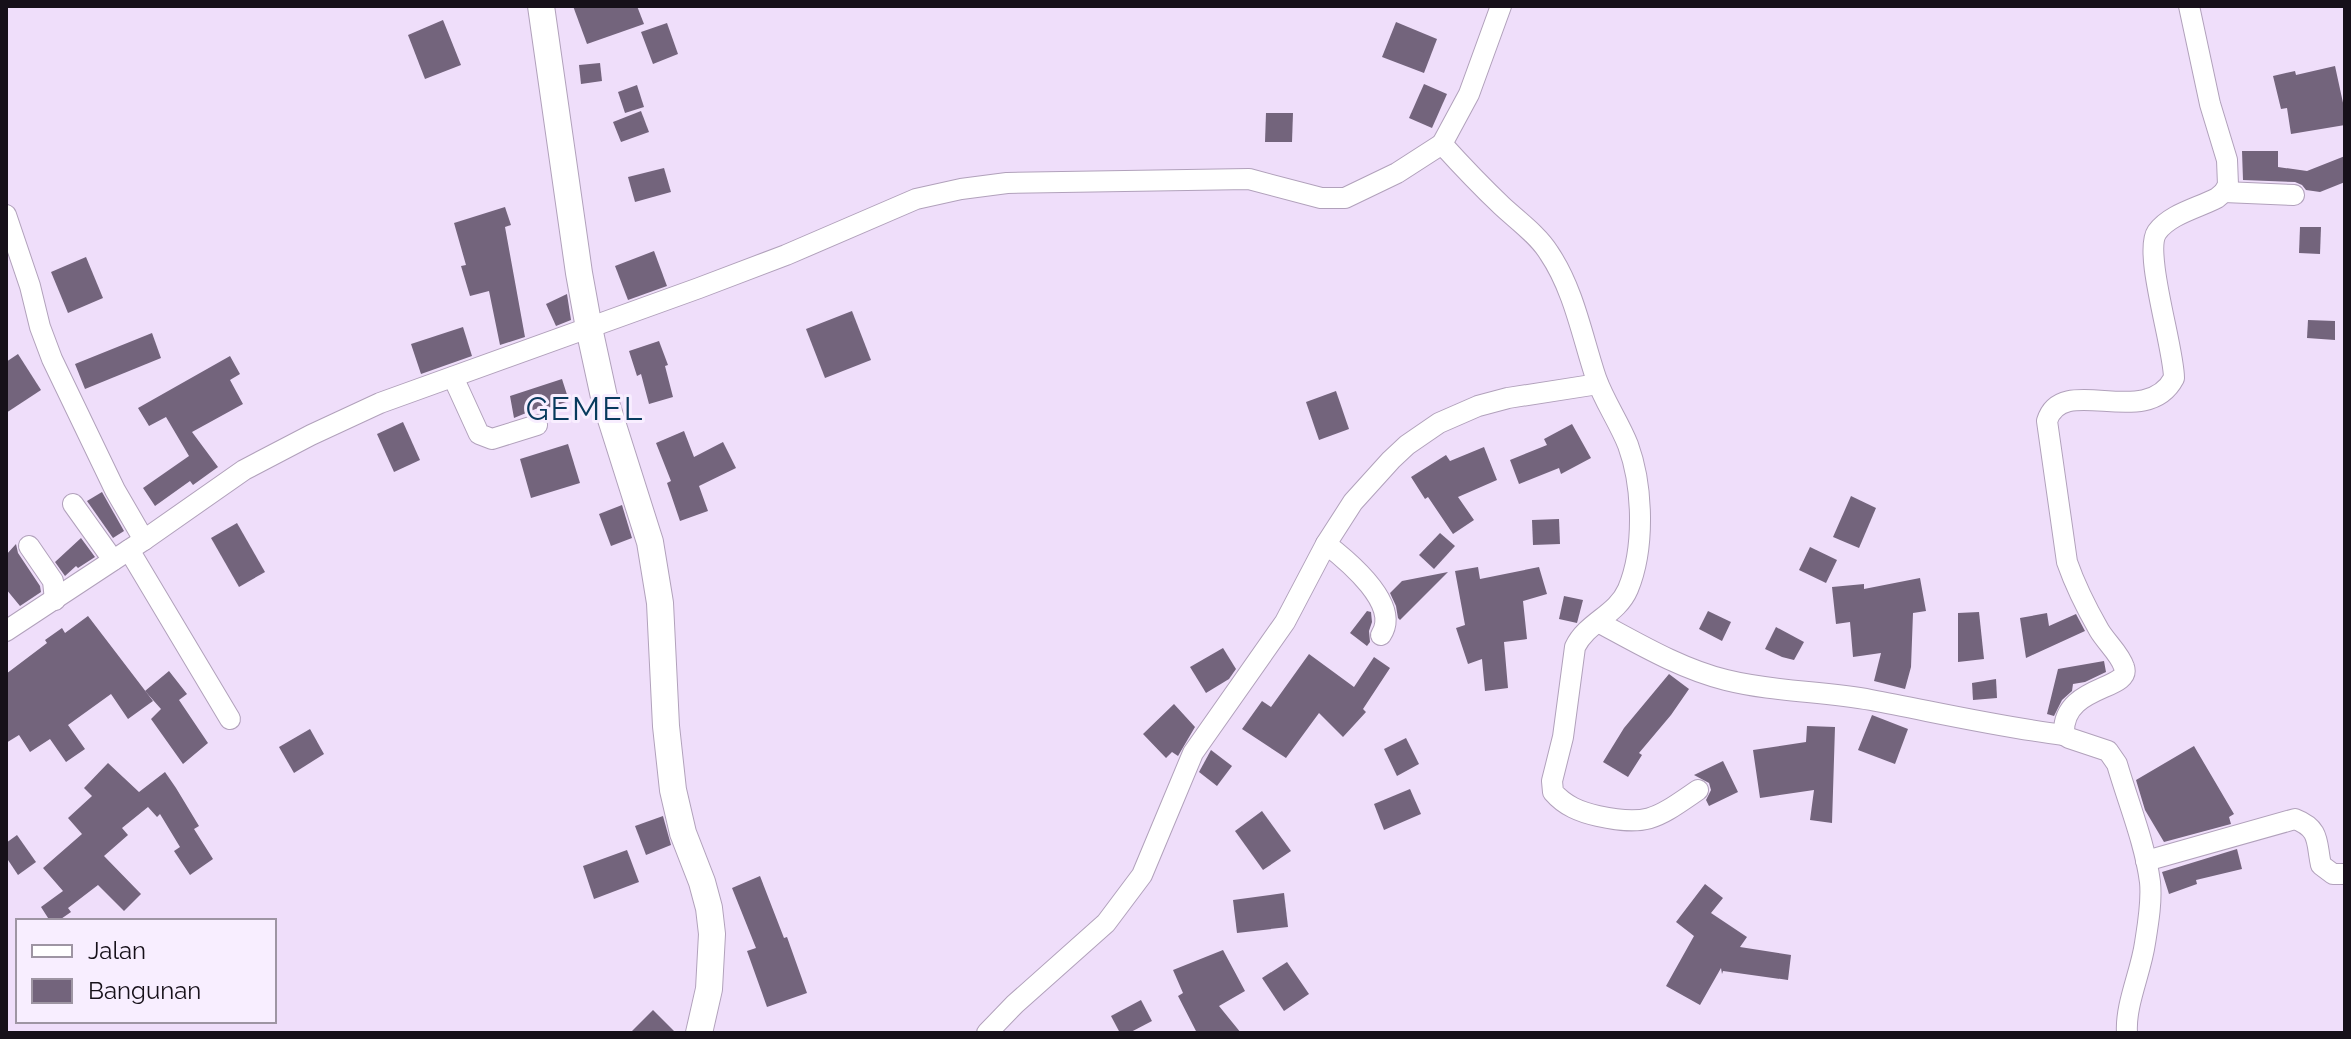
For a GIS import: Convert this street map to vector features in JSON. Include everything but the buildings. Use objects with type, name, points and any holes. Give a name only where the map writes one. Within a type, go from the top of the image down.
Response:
[{"type":"street","points":[[541,6],[589,328],[604,397],[650,542],[660,603],[666,726],[673,790],[683,833],[709,908],[712,934],[709,989],[699,1033]]},
{"type":"street","points":[[6,631],[244,470],[311,435],[380,403],[786,255],[916,199],[1007,183],[1249,179],[1321,198],[1345,198],[1397,173],[1442,144],[1469,94],[1501,6]]},
{"type":"street","points":[[2064,735],[2067,717],[2076,701],[2118,682],[2125,671],[2100,631],[2067,562],[2047,421],[2055,408],[2073,399],[2139,403],[2161,394],[2174,378],[2155,269],[2153,239],[2171,220],[2217,198],[2228,185],[2227,160],[2210,104],[2189,6]]},
{"type":"street","points":[[1442,144],[1548,251],[1569,290],[1598,384],[1629,448],[1637,488],[1639,548],[1628,589],[1611,613],[1582,635],[1575,647],[1563,737],[1552,781],[1555,796],[1579,811],[1625,822],[1644,821],[1667,811],[1698,790]]},
{"type":"street","points":[[2224,192],[2294,195]]},
{"type":"street","points":[[6,215],[52,359],[115,490],[129,550],[230,719]]},
{"type":"street","points":[[453,377],[479,434],[492,439],[537,425]]},
{"type":"street","points":[[987,1033],[1106,923],[1142,875],[1193,753],[1285,622],[1326,544],[1353,502],[1391,460],[1439,423],[1478,406],[1508,398],[1598,384]]},
{"type":"street","points":[[73,504],[129,550]]},
{"type":"street","points":[[1326,544],[1354,568],[1385,609],[1387,623],[1381,635]]},
{"type":"street","points":[[29,546],[53,581],[55,600]]},
{"type":"street","points":[[1598,622],[1655,653],[1723,680],[1775,690],[1846,696],[2064,735],[2108,751],[2117,764],[2146,861],[2150,885],[2145,944],[2127,1018],[2127,1033]]},
{"type":"street","points":[[2146,861],[2295,819],[2303,822],[2317,836],[2319,861],[2325,869],[2333,874],[2345,874]]},
{"type":"district","name":"GEMEL","points":[[585,409]]}]
